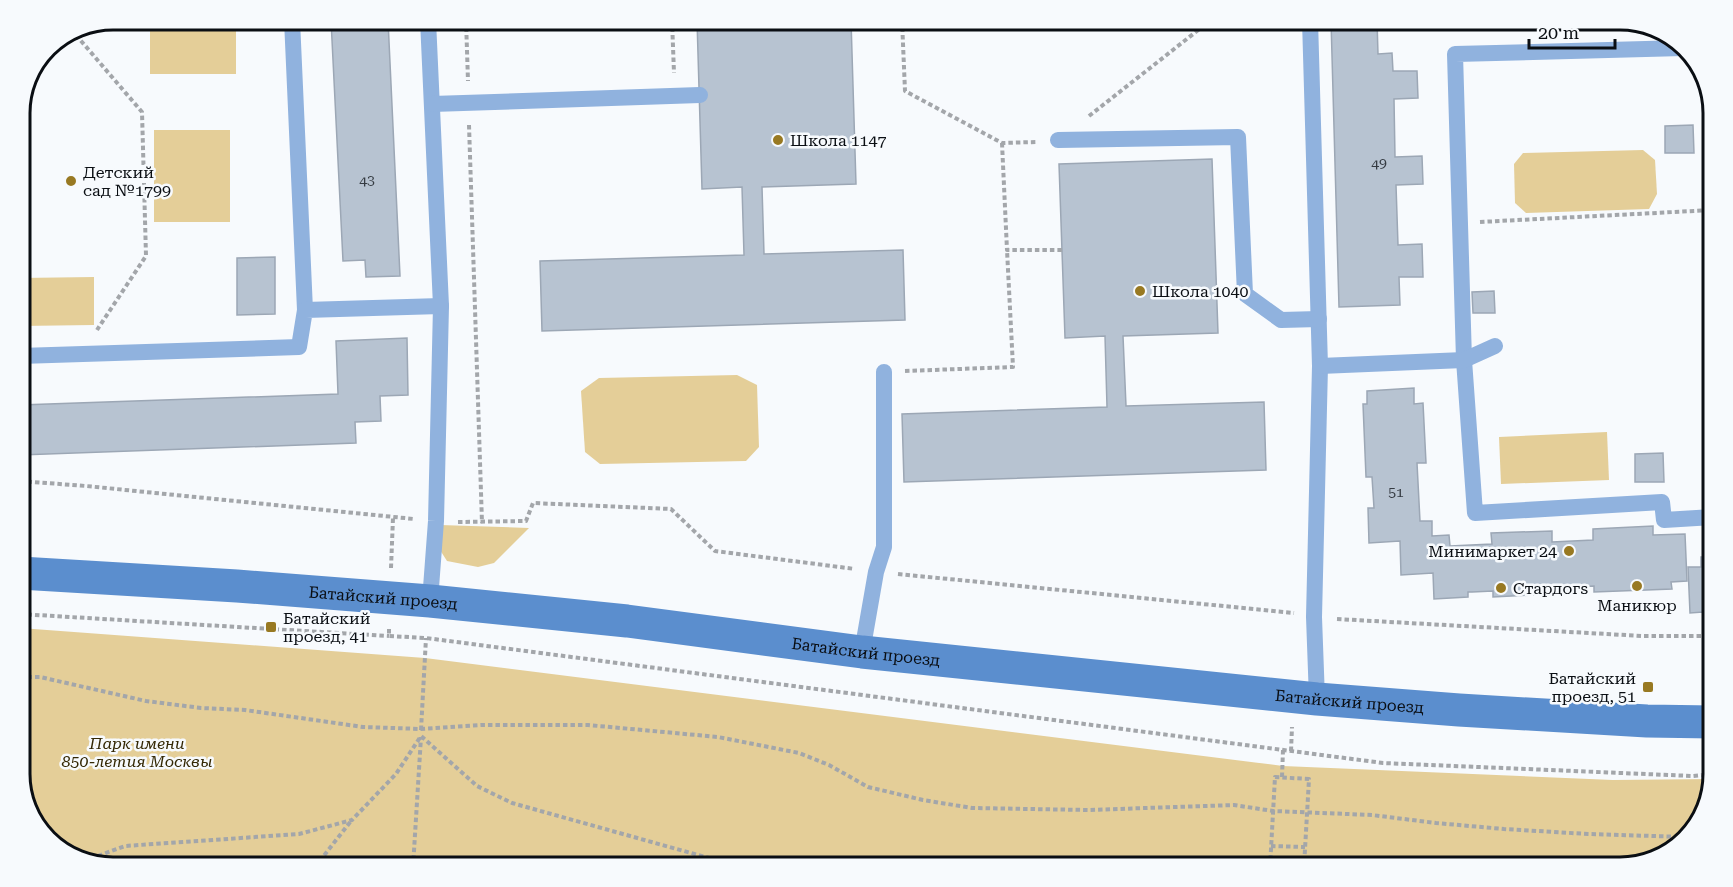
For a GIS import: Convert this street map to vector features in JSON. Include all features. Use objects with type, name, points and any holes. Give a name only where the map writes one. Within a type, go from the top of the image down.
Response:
[{"type":"main road","name":"Батайский проезд","points":[[30,574],[430,601],[627,621],[862,652],[1317,699],[1471,711],[1703,722]]},
{"type":"lane","points":[[30,356],[299,347],[305,310],[292,30]]},
{"type":"lane","points":[[428,30],[441,306],[436,521],[430,601]]},
{"type":"lane","points":[[1310,30],[1320,366],[1314,617],[1317,699]]},
{"type":"lane","points":[[1672,48],[1455,54],[1464,360],[1475,513],[1662,502],[1664,520],[1703,517]]},
{"type":"lane","points":[[432,104],[700,95]]},
{"type":"lane","points":[[1058,141],[1238,137],[1245,294],[1281,320],[1318,319]]},
{"type":"lane","points":[[305,310],[441,306]]},
{"type":"lane","points":[[1320,366],[1464,360],[1495,346]]},
{"type":"lane","points":[[862,652],[876,572],[884,547],[884,372]]},
{"type":"path","points":[[466,30],[482,523]]},
{"type":"path","points":[[672,30],[675,96]]},
{"type":"path","points":[[903,30],[906,91],[1002,143],[1058,141],[1198,30]]},
{"type":"path","points":[[78,38],[142,112],[146,256],[81,354]]},
{"type":"path","points":[[884,372],[1012,367],[1002,143]]},
{"type":"path","points":[[1460,223],[1703,211]]},
{"type":"path","points":[[1007,250],[1062,250]]},
{"type":"path","points":[[30,482],[436,521],[482,523],[526,521],[533,503],[671,510],[715,551],[876,572],[1292,612],[1314,617],[1643,636],[1703,636]]},
{"type":"path","points":[[390,636],[393,518]]},
{"type":"path","points":[[30,615],[426,638],[1383,762],[1703,775]]},
{"type":"path","points":[[414,857],[426,638]]},
{"type":"path","points":[[30,677],[40,677],[146,701],[201,708],[245,710],[363,727],[421,729],[482,725],[588,725],[718,737],[799,753],[829,765],[868,787],[922,800],[972,808],[1088,810],[1234,805],[1273,811],[1372,815],[1436,823],[1588,834],[1674,837]]},
{"type":"path","points":[[323,857],[352,820],[396,774],[421,736]]},
{"type":"path","points":[[421,736],[477,786],[512,803],[705,857]]},
{"type":"path","points":[[1282,777],[1283,750]]},
{"type":"path","points":[[1270,857],[1275,777],[1309,779],[1304,857]]},
{"type":"path","points":[[99,855],[125,846],[299,834],[352,820]]},
{"type":"path","points":[[1271,846],[1305,847]]},
{"type":"green space","points":[[150,30],[236,30],[236,74],[150,74]]},
{"type":"green space","points":[[154,130],[230,130],[230,222],[154,222]]},
{"type":"green space","points":[[1643,150],[1655,160],[1657,194],[1649,209],[1526,213],[1515,203],[1514,164],[1523,153]]},
{"type":"green space","points":[[94,277],[94,325],[30,326],[30,278]]},
{"type":"green space","points":[[737,375],[757,385],[759,447],[746,461],[600,464],[585,452],[581,391],[599,378]]},
{"type":"green space","points":[[1607,432],[1609,480],[1501,484],[1499,437]]},
{"type":"green space","points":[[440,525],[529,528],[494,563],[478,567],[447,561],[440,550]]},
{"type":"green space","name":"Парк имени 850-летия Москвы","points":[[30,629],[425,658],[1283,766],[1613,780],[1702,779],[1699,801],[1689,820],[1675,836],[1652,851],[1620,857],[102,856],[76,848],[58,836],[44,820],[34,801],[30,780]]},
{"type":"building","points":[[331,30],[388,30],[400,276],[366,277],[365,260],[343,261]]},
{"type":"building","name":"Школа 1147","points":[[697,30],[851,30],[856,184],[762,187],[764,254],[903,250],[905,320],[542,331],[540,261],[744,255],[742,187],[702,189]]},
{"type":"building","points":[[1331,30],[1377,30],[1378,54],[1392,53],[1393,71],[1417,71],[1418,98],[1394,99],[1395,157],[1422,156],[1423,184],[1396,185],[1398,245],[1422,244],[1423,277],[1399,277],[1400,305],[1339,307]]},
{"type":"building","points":[[1693,125],[1694,153],[1665,153],[1665,126]]},
{"type":"building","name":"Школа 1040","points":[[1212,159],[1218,333],[1123,336],[1126,406],[1264,402],[1266,470],[904,482],[902,414],[1107,407],[1105,336],[1065,338],[1059,164]]},
{"type":"building","points":[[275,257],[275,314],[237,315],[237,258]]},
{"type":"building","points":[[1494,291],[1495,313],[1473,313],[1472,292]]},
{"type":"building","points":[[407,338],[408,395],[380,396],[381,421],[355,422],[356,443],[30,455],[30,405],[338,394],[336,341]]},
{"type":"building","points":[[1414,388],[1414,404],[1423,403],[1426,463],[1417,463],[1420,521],[1432,521],[1432,536],[1449,535],[1450,546],[1492,544],[1491,533],[1552,531],[1552,542],[1593,540],[1593,529],[1653,526],[1653,535],[1685,534],[1687,581],[1671,582],[1672,589],[1594,592],[1594,586],[1570,587],[1570,593],[1493,597],[1493,591],[1468,592],[1468,597],[1434,599],[1433,573],[1401,575],[1400,541],[1369,543],[1368,508],[1374,508],[1372,477],[1366,477],[1363,404],[1367,404],[1367,391]]},
{"type":"building","points":[[1663,453],[1664,482],[1635,482],[1635,454]]},
{"type":"building","points":[[1701,557],[1703,557],[1703,612],[1690,613],[1688,567],[1701,567]]},
{"type":"place","name":"Школа 1147","points":[[778,140]]},
{"type":"place","name":"Детский сад №1799","points":[[71,181]]},
{"type":"place","name":"Школа 1040","points":[[1140,291]]},
{"type":"place","name":"Минимаркет 24","points":[[1569,551]]},
{"type":"place","name":"Маникюр","points":[[1637,586]]},
{"type":"place","name":"Стардогs","points":[[1501,588]]},
{"type":"place","name":"Батайский проезд, 41","points":[[271,627]]},
{"type":"place","name":"Батайский проезд, 51","points":[[1648,687]]}]
